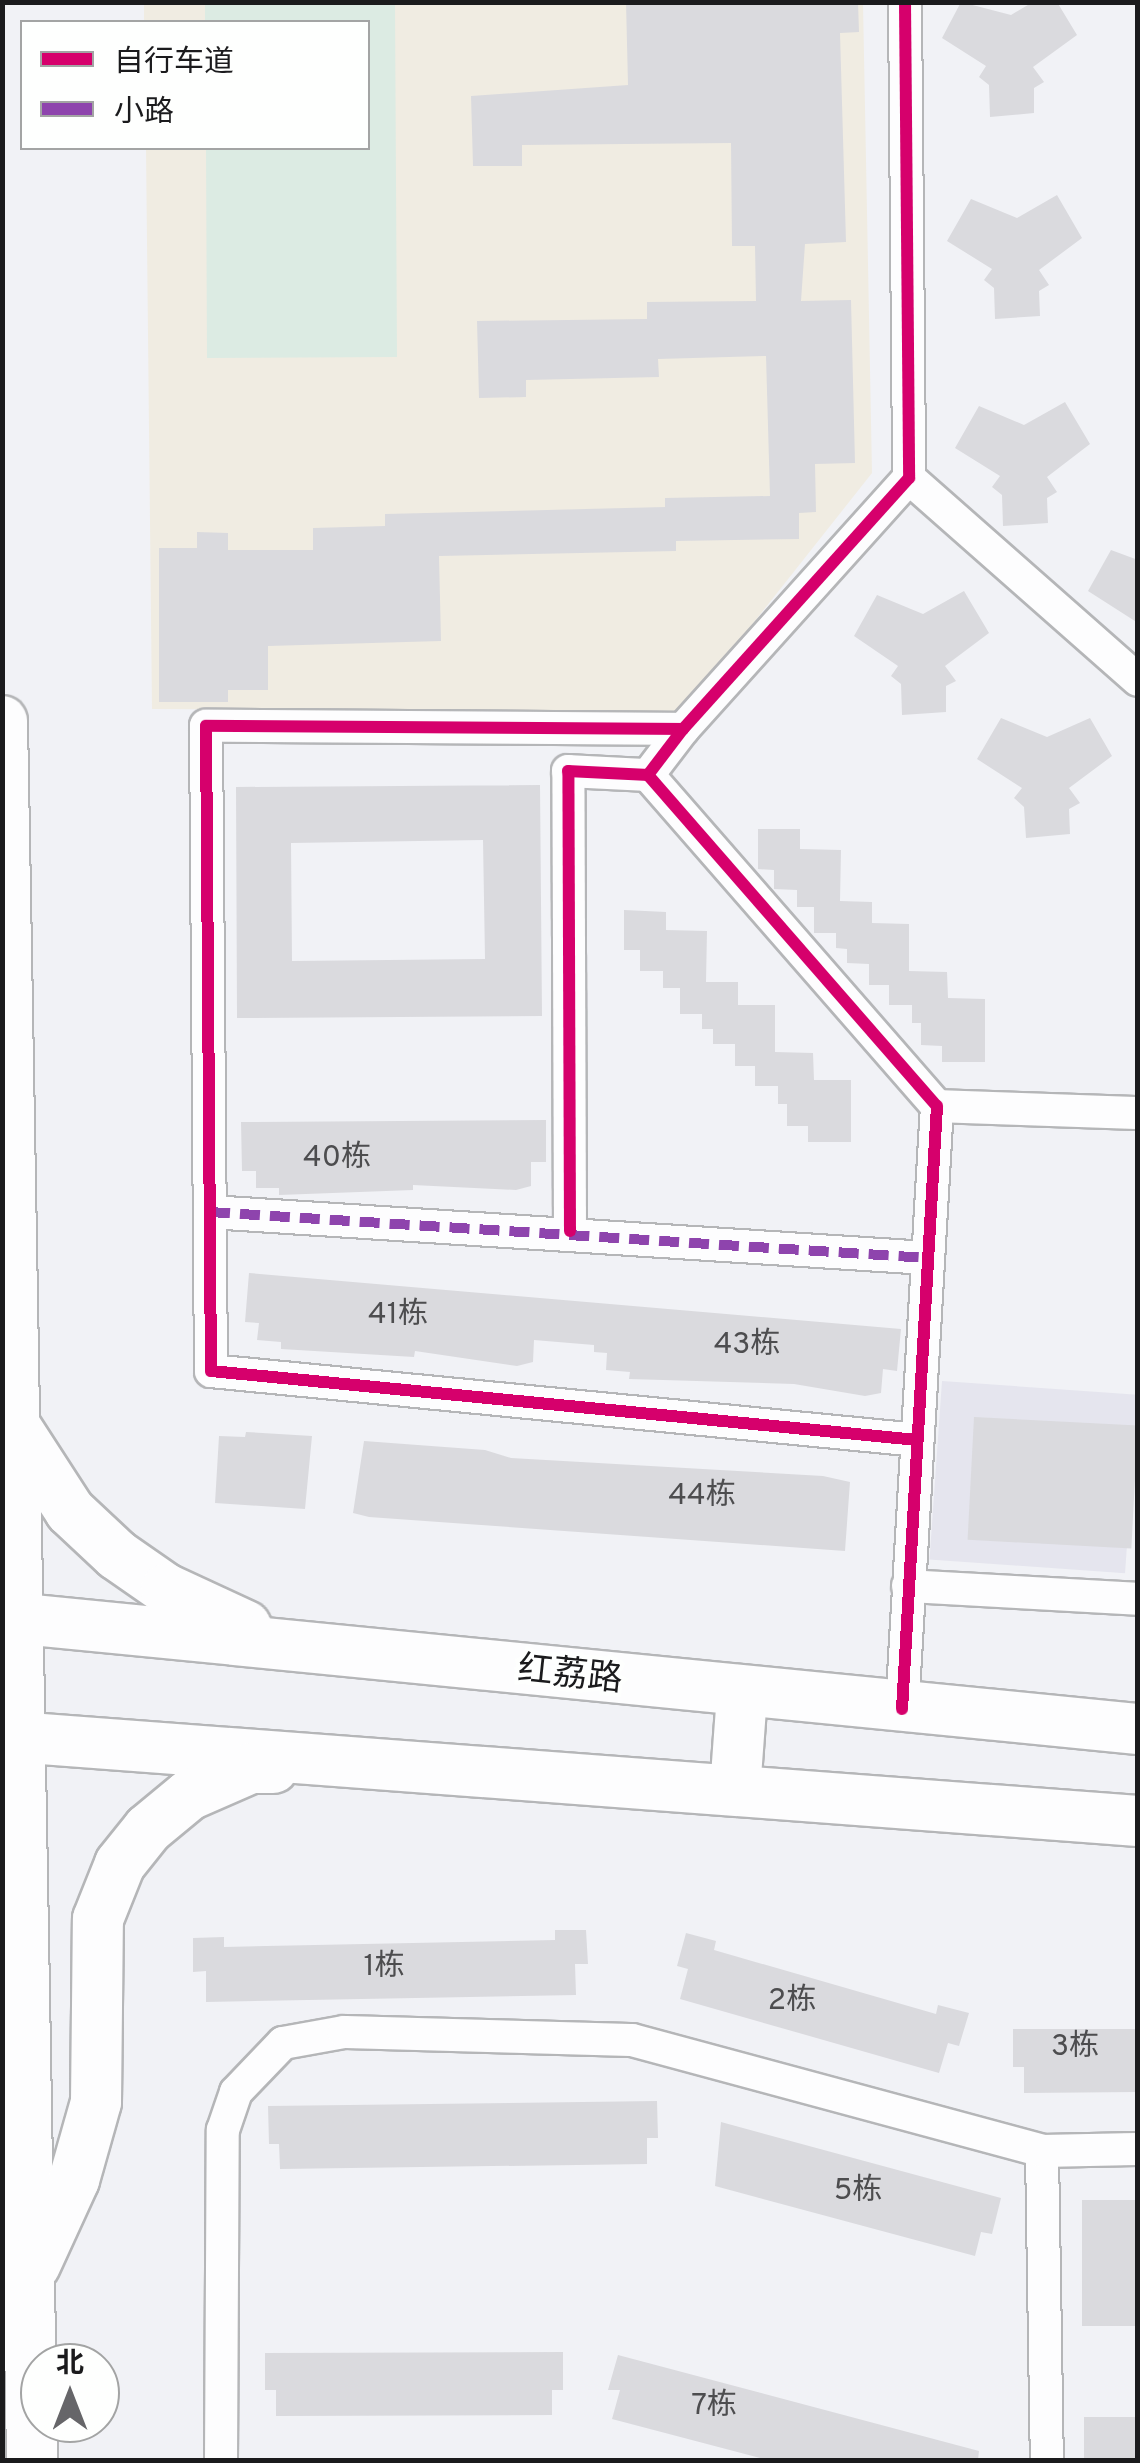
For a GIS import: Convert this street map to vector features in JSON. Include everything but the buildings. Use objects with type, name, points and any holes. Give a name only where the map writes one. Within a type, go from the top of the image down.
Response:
[{"type":"main road","points":[[2,721],[14,1422],[11,1737],[32,2460]]},
{"type":"main road","points":[[14,1422],[70,1510],[142,1574],[224,1618],[352,1653]]},
{"type":"main road","name":"红荔路","points":[[10,1618],[742,1694],[1138,1729]]},
{"type":"main road","points":[[735,1790],[742,1694]]},
{"type":"main road","points":[[11,1737],[1138,1821]]},
{"type":"main road","points":[[29,2279],[74,2180],[96,2102],[98,1919],[120,1864],[148,1829],[189,1795],[251,1768],[374,1764]]},
{"type":"street","points":[[648,775],[684,729],[909,478],[905,2]]},
{"type":"street","points":[[909,478],[1138,680]]},
{"type":"street","points":[[684,729],[206,726],[211,1371],[917,1440]]},
{"type":"street","points":[[570,1232],[568,771],[648,775],[937,1106],[902,1708]]},
{"type":"street","points":[[937,1106],[1138,1113]]},
{"type":"street","points":[[210,1212],[570,1232],[928,1258]]},
{"type":"street","points":[[908,1586],[1138,1599]]},
{"type":"street","points":[[220,2460],[223,2130],[236,2092],[283,2043],[344,2032],[632,2040],[1042,2151],[1138,2149]]},
{"type":"street","points":[[1042,2151],[1047,2460]]},
{"type":"shaded area","points":[[144,3],[863,3],[872,473],[683,712],[152,709],[146,150],[370,150],[370,20],[144,20]]},
{"type":"shaded area","points":[[205,3],[395,3],[397,357],[207,358],[206,150],[370,150],[370,20],[205,20]]},
{"type":"shaded area","points":[[942,1381],[1138,1395],[1125,1573],[930,1560]]},
{"type":"marked path","points":[[210,1212],[928,1258]]},
{"type":"cycle path","points":[[905,2],[909,478],[683,729],[206,726],[211,1371],[917,1440]]},
{"type":"cycle path","points":[[683,729],[648,775],[937,1106],[902,1709]]},
{"type":"cycle path","points":[[570,1231],[568,771],[648,775]]}]
